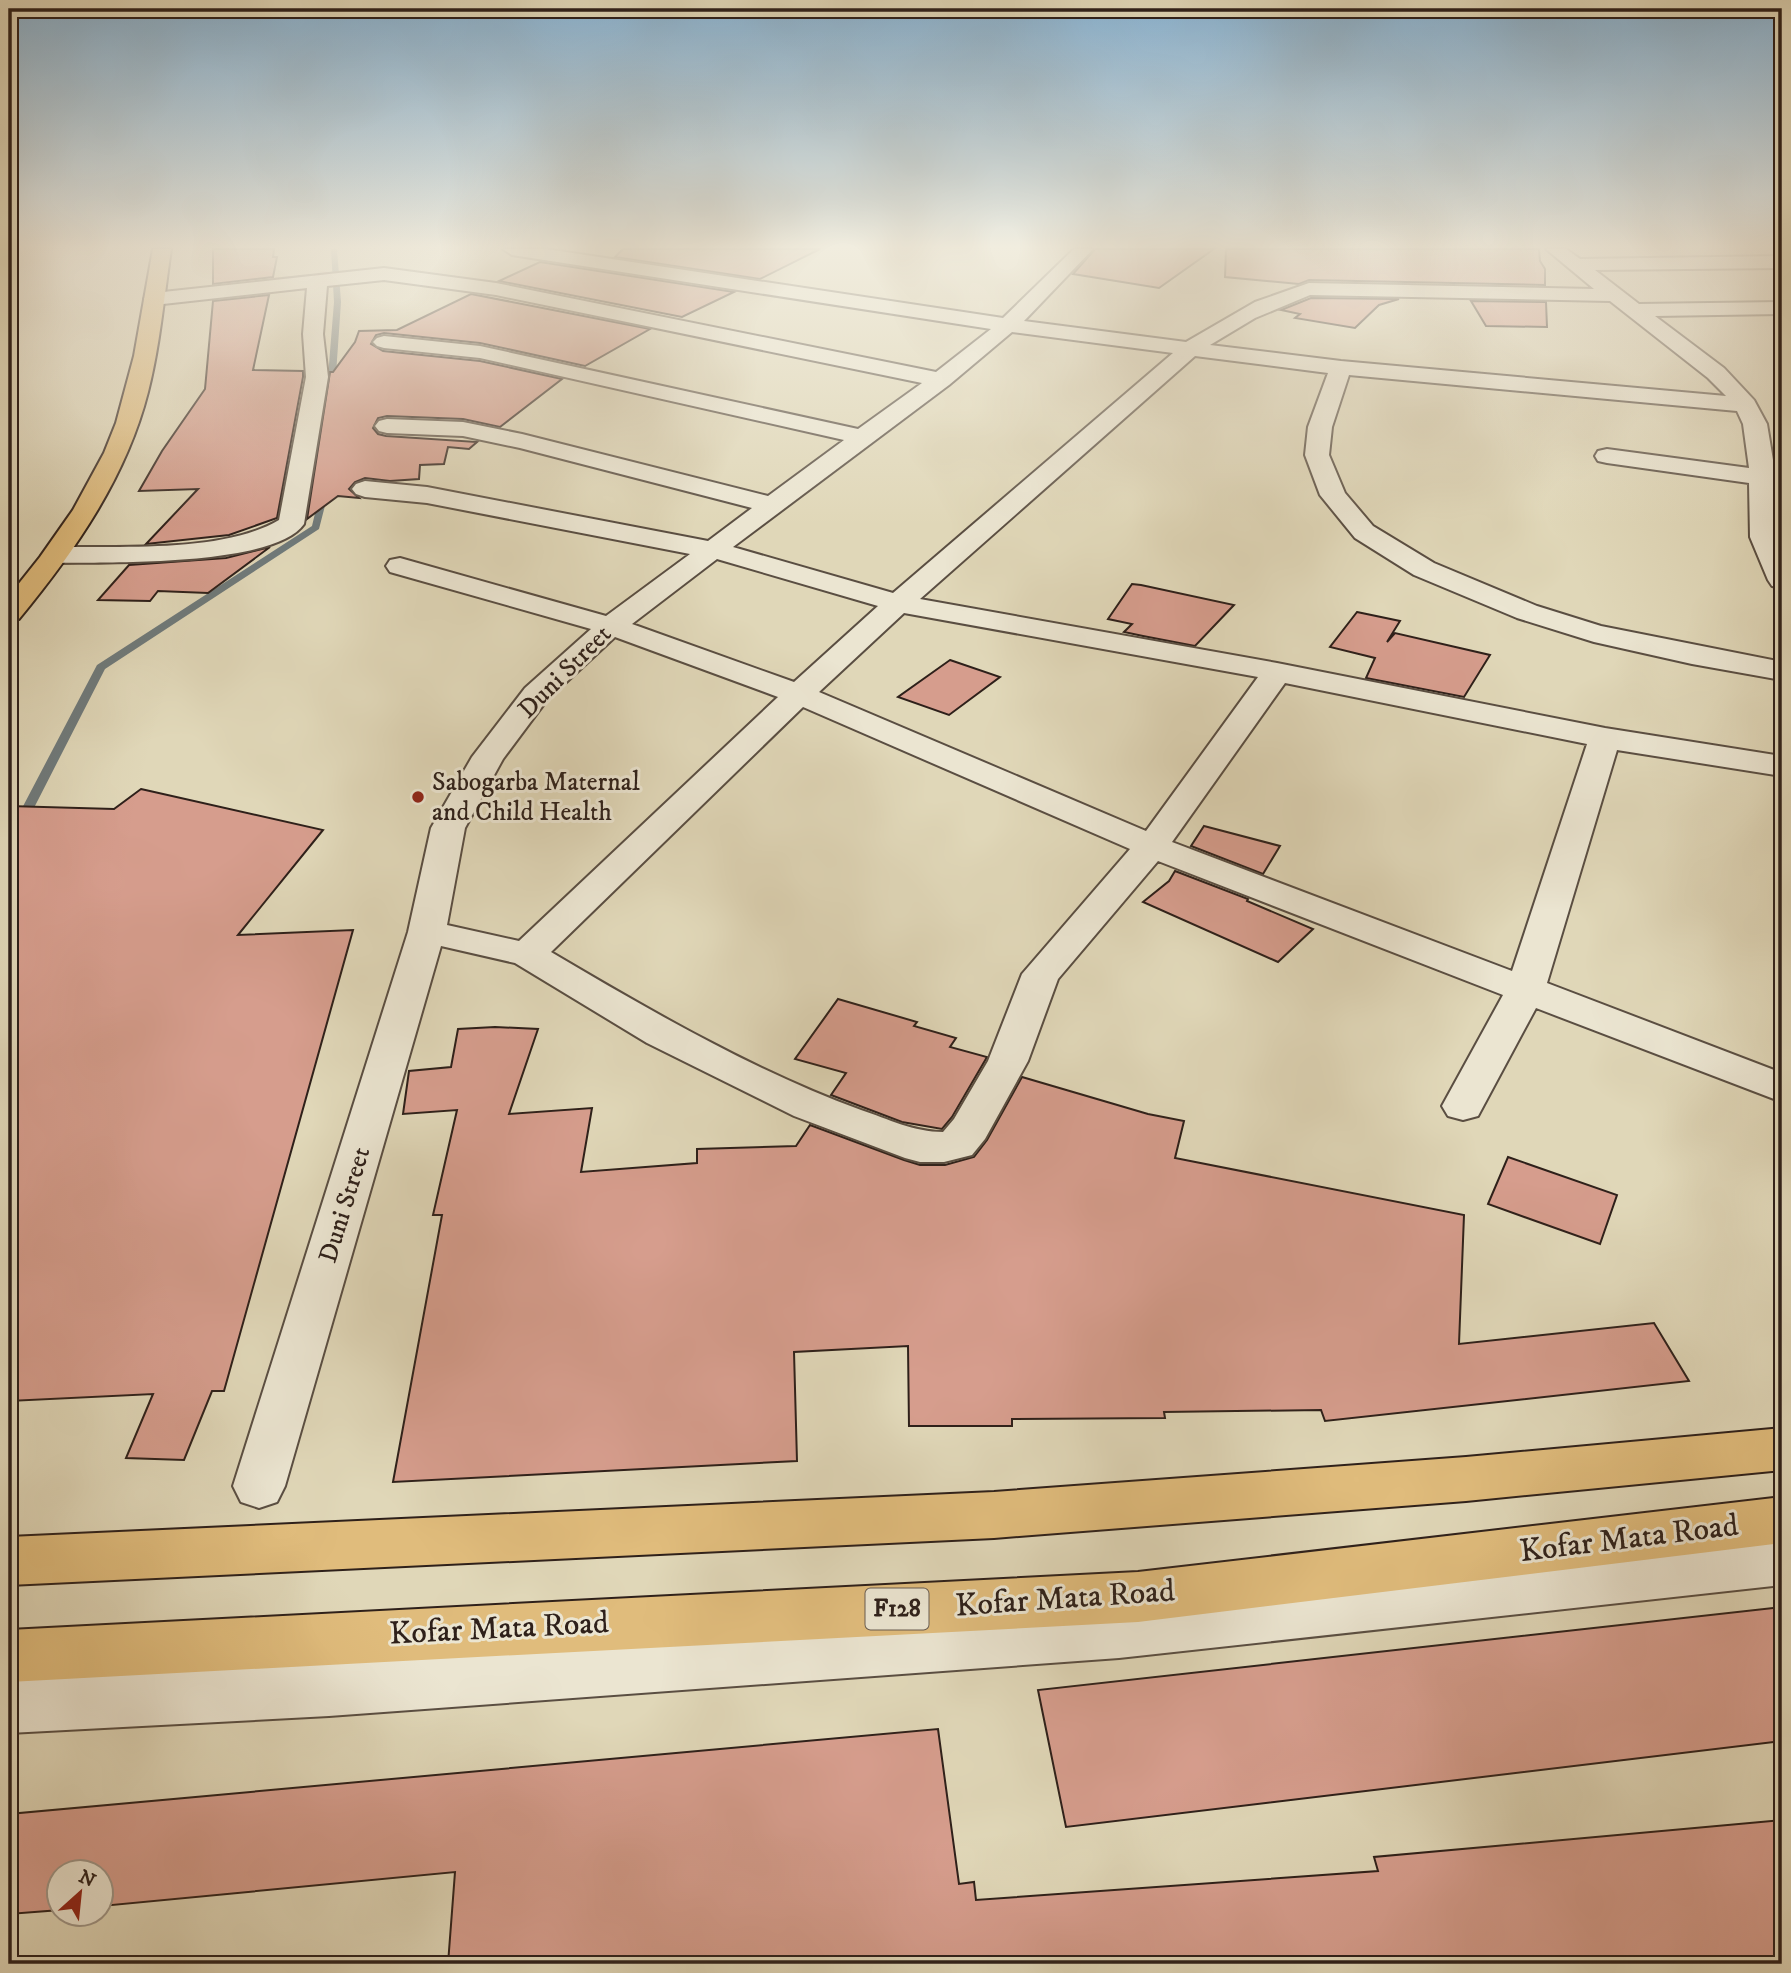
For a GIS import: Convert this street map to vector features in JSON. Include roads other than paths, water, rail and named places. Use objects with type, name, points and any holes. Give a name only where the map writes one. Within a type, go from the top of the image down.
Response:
[{"type":"main road","points":[[109,409],[125,341]]},
{"type":"main road","points":[[9,613],[56,555],[90,504],[125,430],[147,341]]},
{"type":"main road","points":[[9,1561],[994,1515],[1465,1479],[1782,1449]]},
{"type":"main road","name":"Kofar Mata Road","points":[[9,1656],[1138,1597],[1782,1520]]},
{"type":"street","points":[[56,555],[231,548],[281,534],[291,524],[317,377],[314,341]]},
{"type":"street","points":[[751,341],[941,380]]},
{"type":"street","name":"Duni Street","points":[[260,1486],[427,932],[448,828],[488,757],[536,694],[611,626],[861,437],[941,380],[988,341]]},
{"type":"street","points":[[1136,341],[1342,368],[1746,405]]},
{"type":"street","points":[[527,954],[898,603],[1200,341]]},
{"type":"street","points":[[1675,341],[1716,373],[1746,405],[1755,424],[1768,466],[1763,537],[1782,580]]},
{"type":"street","points":[[384,342],[480,352],[861,437]]},
{"type":"street","points":[[1342,368],[1326,404],[1317,455],[1333,495],[1364,532],[1424,569],[1527,612],[1594,633],[1692,655],[1782,671]]},
{"type":"street","points":[[387,426],[463,429],[522,441],[771,505]]},
{"type":"street","points":[[1607,456],[1768,466]]},
{"type":"street","points":[[365,489],[427,495],[713,550],[898,603],[1277,672],[1605,738],[1782,766]]},
{"type":"street","points":[[400,566],[611,626],[799,694],[1152,846],[1782,1088]]},
{"type":"street","points":[[427,932],[527,954],[661,1034],[808,1106],[920,1147],[957,1144],[970,1129],[1009,1061],[1041,974],[1152,846],[1277,672]]},
{"type":"street","points":[[1463,1106],[1525,991],[1605,738]]},
{"type":"street","points":[[9,1706],[343,1688],[1119,1632],[1782,1561]]},
{"type":"waterway","points":[[331,389],[335,341]]},
{"type":"waterway","points":[[9,845],[101,667],[316,527],[324,490]]},
{"type":"place","name":"Sabogarba Maternal and Child Health","points":[[418,797]]}]
